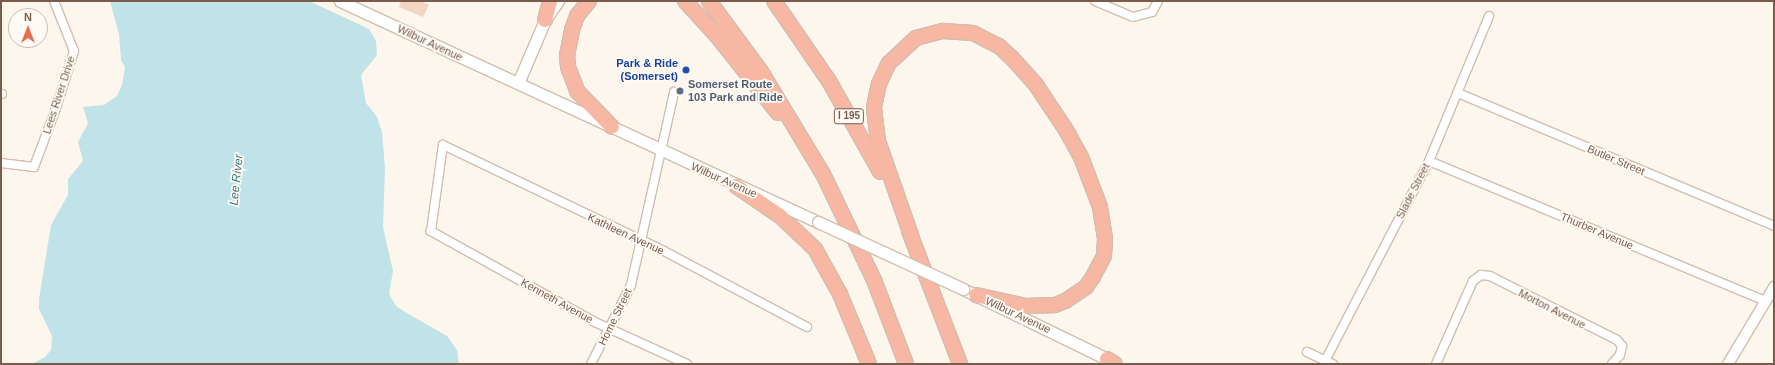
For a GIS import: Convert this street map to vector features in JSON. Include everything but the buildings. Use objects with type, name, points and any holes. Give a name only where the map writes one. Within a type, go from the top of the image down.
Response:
[{"type":"highway","points":[[544,20],[550,1]]},
{"type":"highway","points":[[589,1],[577,16],[572,30],[567,55],[568,67],[577,91],[612,127]]},
{"type":"highway","points":[[685,1],[735,58],[823,174]]},
{"type":"highway","points":[[710,1],[778,98],[823,174],[871,273],[906,364]]},
{"type":"highway","name":"I 195","points":[[774,1],[844,106],[912,238],[945,321],[960,364]]},
{"type":"highway","points":[[912,238],[878,141],[874,107],[879,84],[889,63],[916,38],[943,31],[973,33],[999,46],[1012,58],[1036,85],[1066,130],[1081,157],[1100,207],[1105,240],[1104,256],[1093,277],[1086,287],[1066,301],[1055,305],[1026,306],[970,292]]},
{"type":"highway","points":[[736,186],[780,216],[815,249],[840,294],[869,364]]},
{"type":"highway","points":[[945,321],[965,364]]},
{"type":"main road","name":"Wilbur Avenue","points":[[340,1],[736,186],[970,292],[1111,361]]},
{"type":"main road","points":[[518,84],[544,20],[558,1]]},
{"type":"street","name":"Lees River Drive","points":[[1,164],[34,167],[74,51],[54,1]]},
{"type":"street","points":[[1095,1],[1133,17],[1145,16],[1152,12],[1158,1]]},
{"type":"street","name":"Slade Street","points":[[1326,360],[1429,161],[1489,16]]},
{"type":"street","name":"Home Street","points":[[591,364],[630,285],[642,242],[674,92]]},
{"type":"street","name":"Butler Street","points":[[1458,93],[1774,226]]},
{"type":"street","name":"Kenneth Avenue","points":[[443,145],[431,231],[610,328],[687,364]]},
{"type":"street","name":"Kathleen Avenue","points":[[443,145],[642,242],[807,327]]},
{"type":"street","name":"Thurber Avenue","points":[[1429,161],[1766,301]]},
{"type":"street","name":"Morton Avenue","points":[[1436,364],[1473,281],[1481,275],[1490,276],[1617,340],[1622,346],[1620,356],[1612,364]]},
{"type":"street","points":[[1728,364],[1774,287]]},
{"type":"street","points":[[1308,352],[1333,364]]},
{"type":"water","name":"Lee River","points":[[110,1],[309,1],[369,29],[376,41],[377,55],[361,75],[366,103],[377,117],[382,132],[385,168],[383,227],[393,271],[389,294],[396,306],[447,336],[457,350],[459,364],[32,364],[45,357],[51,350],[52,336],[39,309],[39,299],[51,225],[68,195],[68,179],[83,161],[78,142],[88,123],[83,107],[104,105],[117,96],[122,85],[125,67],[121,60],[119,34]]},
{"type":"place","name":"Park & Ride (Somerset)","points":[[686,70]]},
{"type":"place","name":"Somerset Route 103 Park and Ride","points":[[680,91]]}]
